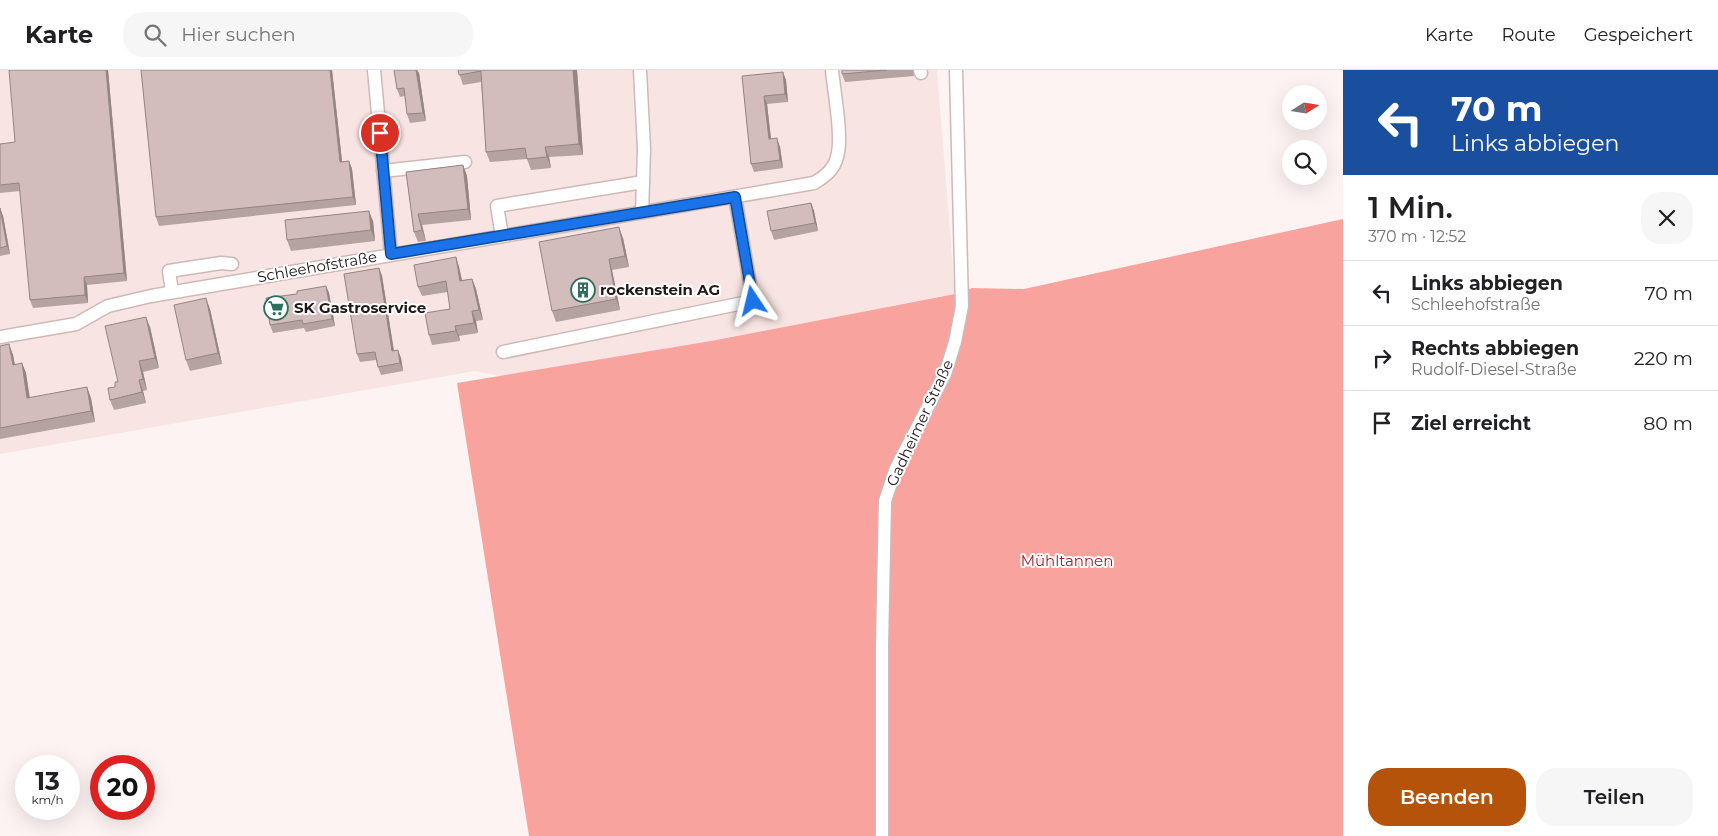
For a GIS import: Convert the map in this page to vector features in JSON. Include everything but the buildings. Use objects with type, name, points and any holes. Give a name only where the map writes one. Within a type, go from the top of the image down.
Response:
[{"type":"street","points":[[374,70],[391,254]]},
{"type":"street","points":[[640,70],[644,149],[642,212]]},
{"type":"street","name":"Schleehofstraße","points":[[0,337],[76,324],[108,306],[172,292],[814,183],[828,173],[837,158],[838,142],[832,70]]},
{"type":"street","name":"Gadheimer Straße","points":[[882,836],[882,645],[885,501],[896,468],[945,374],[955,342],[962,306],[956,70]]},
{"type":"street","points":[[383,171],[465,162]]},
{"type":"street","points":[[502,236],[497,206],[643,182]]},
{"type":"street","points":[[503,352],[753,301],[735,197]]},
{"type":"street","points":[[172,292],[169,271],[221,262],[232,264]]},
{"type":"shaded area","points":[[0,70],[937,70],[955,294],[711,341],[501,376],[475,371],[0,454]]},
{"type":"green space","name":"Mühltannen","points":[[1343,219],[1343,836],[529,836],[457,383],[711,341],[955,294],[972,288],[1024,289]]},
{"type":"place","name":"rockenstein AG","points":[[583,290]]},
{"type":"place","name":"SK Gastroservice","points":[[276,308]]},
{"type":"route","points":[[380,133],[391,254],[735,197],[753,301]]}]
